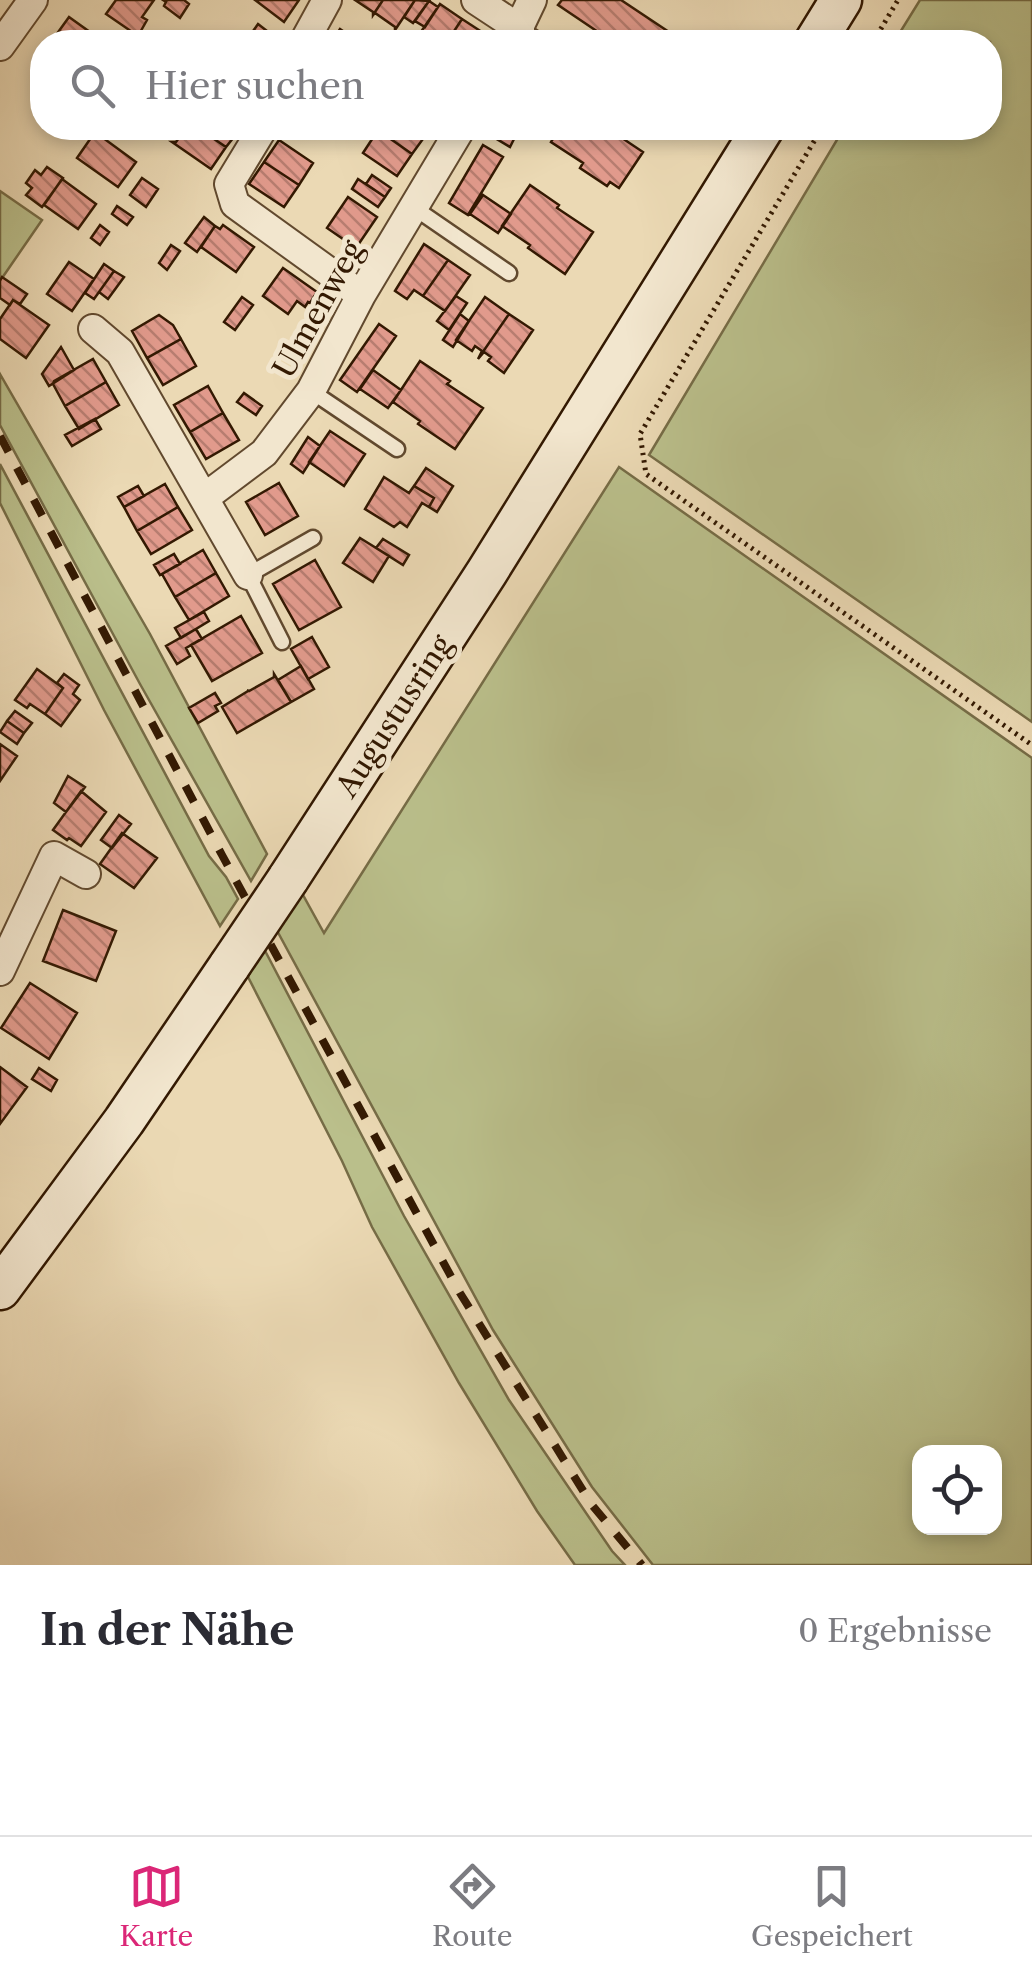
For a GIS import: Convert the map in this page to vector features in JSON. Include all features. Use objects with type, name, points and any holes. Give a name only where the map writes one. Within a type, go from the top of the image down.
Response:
[{"type":"main road","points":[[822,30],[841,0]]},
{"type":"main road","name":"Augustusring","points":[[0,1289],[124,1121],[288,879],[488,572],[756,140]]},
{"type":"street","points":[[0,46],[33,0]]},
{"type":"street","points":[[311,30],[327,0]]},
{"type":"street","points":[[476,0],[514,30]]},
{"type":"street","points":[[526,30],[532,0]]},
{"type":"street","points":[[256,140],[228,184],[235,204],[361,296]]},
{"type":"street","name":"Ulmenweg","points":[[204,498],[264,454],[311,392],[361,296],[454,140]]},
{"type":"street","points":[[93,329],[120,352],[248,575]]},
{"type":"street","points":[[0,971],[45,848],[86,874]]},
{"type":"lane","points":[[413,207],[508,273]]},
{"type":"lane","points":[[311,392],[397,449]]},
{"type":"lane","points":[[282,642],[248,575],[313,538]]},
{"type":"path","points":[[880,30],[898,0]]},
{"type":"path","points":[[815,140],[640,434],[646,474],[1032,745]]},
{"type":"green space","points":[[920,0],[1032,0],[1032,722],[649,455],[837,140],[1002,140],[1002,30],[901,30]]},
{"type":"green space","points":[[0,191],[42,220],[0,281]]},
{"type":"green space","points":[[0,374],[150,634],[267,854],[251,881],[0,425]]},
{"type":"green space","points":[[0,464],[209,856],[238,899],[220,926],[104,710],[0,503]]},
{"type":"green space","points":[[619,467],[1032,758],[1032,1565],[653,1565],[592,1487],[493,1330],[274,925],[298,886],[324,933]]},
{"type":"green space","points":[[262,945],[404,1216],[509,1400],[625,1565],[575,1565],[537,1511],[459,1383],[372,1227],[245,971]]},
{"type":"building","points":[[116,0],[154,0],[142,17],[147,20],[141,30],[129,30],[106,14]]},
{"type":"building","points":[[163,0],[184,0],[189,4],[180,18],[164,6]]},
{"type":"building","points":[[255,0],[299,0],[284,22]]},
{"type":"building","points":[[355,0],[383,0],[373,15]]},
{"type":"building","points":[[383,0],[415,0],[395,30],[373,15]]},
{"type":"building","points":[[415,0],[429,1],[413,23],[404,17]]},
{"type":"building","points":[[562,0],[621,0],[666,30],[595,30],[558,5]]},
{"type":"building","points":[[429,1],[438,7],[425,27],[415,21]]},
{"type":"building","points":[[440,4],[462,19],[455,30],[422,30]]},
{"type":"building","points":[[69,17],[87,30],[60,30]]},
{"type":"building","points":[[462,19],[479,30],[455,30]]},
{"type":"building","points":[[89,140],[106,140],[136,162],[118,187],[77,158]]},
{"type":"building","points":[[216,140],[226,147],[211,169],[172,142]]},
{"type":"building","points":[[279,140],[313,163],[299,185],[264,162]]},
{"type":"building","points":[[371,140],[392,140],[412,154],[397,176],[363,153]]},
{"type":"building","points":[[392,140],[422,140],[412,154]]},
{"type":"building","points":[[625,140],[643,152],[619,188],[610,182],[607,186],[580,168],[583,163],[551,142]]},
{"type":"building","points":[[483,145],[503,157],[468,215],[449,203]]},
{"type":"building","points":[[264,162],[299,185],[284,207],[249,184]]},
{"type":"building","points":[[47,167],[63,178],[42,207],[26,195],[32,188],[26,183],[35,170],[41,175]]},
{"type":"building","points":[[372,175],[391,188],[385,197],[366,184]]},
{"type":"building","points":[[142,178],[158,189],[146,207],[130,195]]},
{"type":"building","points":[[62,179],[96,204],[78,229],[44,205]]},
{"type":"building","points":[[358,179],[385,197],[378,207],[352,189]]},
{"type":"building","points":[[530,185],[593,232],[565,274],[502,226]]},
{"type":"building","points":[[483,195],[511,214],[498,233],[470,214]]},
{"type":"building","points":[[348,197],[377,217],[356,248],[327,228]]},
{"type":"building","points":[[117,206],[133,217],[127,225],[112,214]]},
{"type":"building","points":[[204,217],[215,226],[197,252],[185,243]]},
{"type":"building","points":[[100,225],[109,232],[100,245],[91,238]]},
{"type":"building","points":[[223,225],[254,247],[236,272],[201,247],[215,226],[220,229]]},
{"type":"building","points":[[424,244],[448,260],[423,296],[414,290],[407,299],[395,291]]},
{"type":"building","points":[[171,245],[180,251],[167,270],[159,263]]},
{"type":"building","points":[[448,260],[470,275],[445,311],[423,296]]},
{"type":"building","points":[[69,262],[94,279],[72,311],[47,294]]},
{"type":"building","points":[[104,264],[114,271],[94,299],[85,293]]},
{"type":"building","points":[[283,268],[317,292],[305,307],[297,301],[288,314],[263,296]]},
{"type":"building","points":[[114,271],[124,277],[108,299],[99,292]]},
{"type":"building","points":[[2,277],[27,294],[20,304],[13,300],[10,305],[0,298]]},
{"type":"building","points":[[456,296],[467,303],[449,330],[437,321]]},
{"type":"building","points":[[242,297],[253,305],[235,330],[224,322]]},
{"type":"building","points":[[485,297],[509,314],[478,359],[482,351],[475,346],[472,351],[456,340]]},
{"type":"building","points":[[13,300],[49,325],[26,358],[0,339],[0,319]]},
{"type":"building","points":[[460,314],[469,321],[453,347],[443,340]]},
{"type":"building","points":[[509,314],[533,330],[504,373],[488,361],[491,357],[484,352],[478,359]]},
{"type":"building","points":[[159,315],[173,325],[181,339],[147,358],[132,331]]},
{"type":"building","points":[[379,324],[396,336],[357,392],[340,380]]},
{"type":"building","points":[[181,339],[196,366],[163,385],[147,358]]},
{"type":"building","points":[[61,347],[74,370],[49,386],[42,374]]},
{"type":"building","points":[[93,359],[106,382],[65,406],[54,381]]},
{"type":"building","points":[[420,361],[483,408],[455,449],[393,402]]},
{"type":"building","points":[[373,370],[401,390],[388,408],[360,389]]},
{"type":"building","points":[[106,382],[119,405],[79,429],[65,406]]},
{"type":"building","points":[[208,386],[223,413],[190,432],[174,405]]},
{"type":"building","points":[[244,393],[262,406],[256,415],[237,402]]},
{"type":"building","points":[[223,413],[239,440],[206,459],[190,432]]},
{"type":"building","points":[[95,419],[101,429],[72,446],[65,435]]},
{"type":"building","points":[[330,431],[365,454],[344,486],[309,462]]},
{"type":"building","points":[[308,437],[320,446],[303,473],[291,464]]},
{"type":"building","points":[[426,468],[453,486],[437,512],[429,507],[434,498],[414,486]]},
{"type":"building","points":[[384,477],[409,493],[414,486],[434,498],[429,507],[422,503],[407,527],[400,522],[394,527],[365,509]]},
{"type":"building","points":[[279,483],[298,516],[265,535],[246,502]]},
{"type":"building","points":[[165,484],[178,507],[137,531],[124,507]]},
{"type":"building","points":[[138,486],[144,496],[124,507],[118,497]]},
{"type":"building","points":[[178,507],[192,530],[151,554],[137,531]]},
{"type":"building","points":[[360,538],[389,556],[373,582],[343,563]]},
{"type":"building","points":[[383,539],[409,555],[403,565],[376,548]]},
{"type":"building","points":[[203,550],[216,573],[175,597],[162,574]]},
{"type":"building","points":[[174,554],[180,564],[160,575],[154,565]]},
{"type":"building","points":[[315,560],[341,607],[299,630],[273,584]]},
{"type":"building","points":[[216,573],[229,596],[189,620],[175,597]]},
{"type":"building","points":[[204,612],[209,621],[181,638],[175,628]]},
{"type":"building","points":[[241,616],[262,653],[212,681],[191,645]]},
{"type":"building","points":[[196,629],[202,639],[186,648],[190,656],[177,664],[166,646]]},
{"type":"building","points":[[312,637],[329,667],[308,679],[291,649]]},
{"type":"building","points":[[301,666],[314,689],[291,702],[278,680]]},
{"type":"building","points":[[37,669],[63,688],[45,714],[15,700]]},
{"type":"building","points":[[64,674],[79,685],[73,694],[80,700],[61,726],[45,714],[63,688],[57,683]]},
{"type":"building","points":[[274,674],[291,702],[237,733],[222,707]]},
{"type":"building","points":[[215,693],[221,703],[215,706],[218,711],[198,723],[189,708]]},
{"type":"building","points":[[15,711],[32,723],[24,733],[7,721]]},
{"type":"building","points":[[7,721],[24,733],[17,744],[0,732]]},
{"type":"building","points":[[0,744],[17,756],[0,781]]},
{"type":"building","points":[[68,776],[85,787],[66,812],[54,803]]},
{"type":"building","points":[[81,791],[106,812],[81,846],[53,830]]},
{"type":"building","points":[[119,815],[131,824],[112,848],[101,840]]},
{"type":"building","points":[[122,833],[157,858],[134,888],[100,864]]},
{"type":"building","points":[[63,910],[116,931],[96,981],[43,961]]},
{"type":"building","points":[[30,983],[77,1013],[49,1059],[1,1028]]},
{"type":"building","points":[[0,1067],[27,1087],[0,1124]]},
{"type":"building","points":[[39,1068],[57,1080],[51,1091],[32,1079]]},
{"type":"railway","points":[[0,436],[460,1293],[592,1505],[642,1565]]}]
